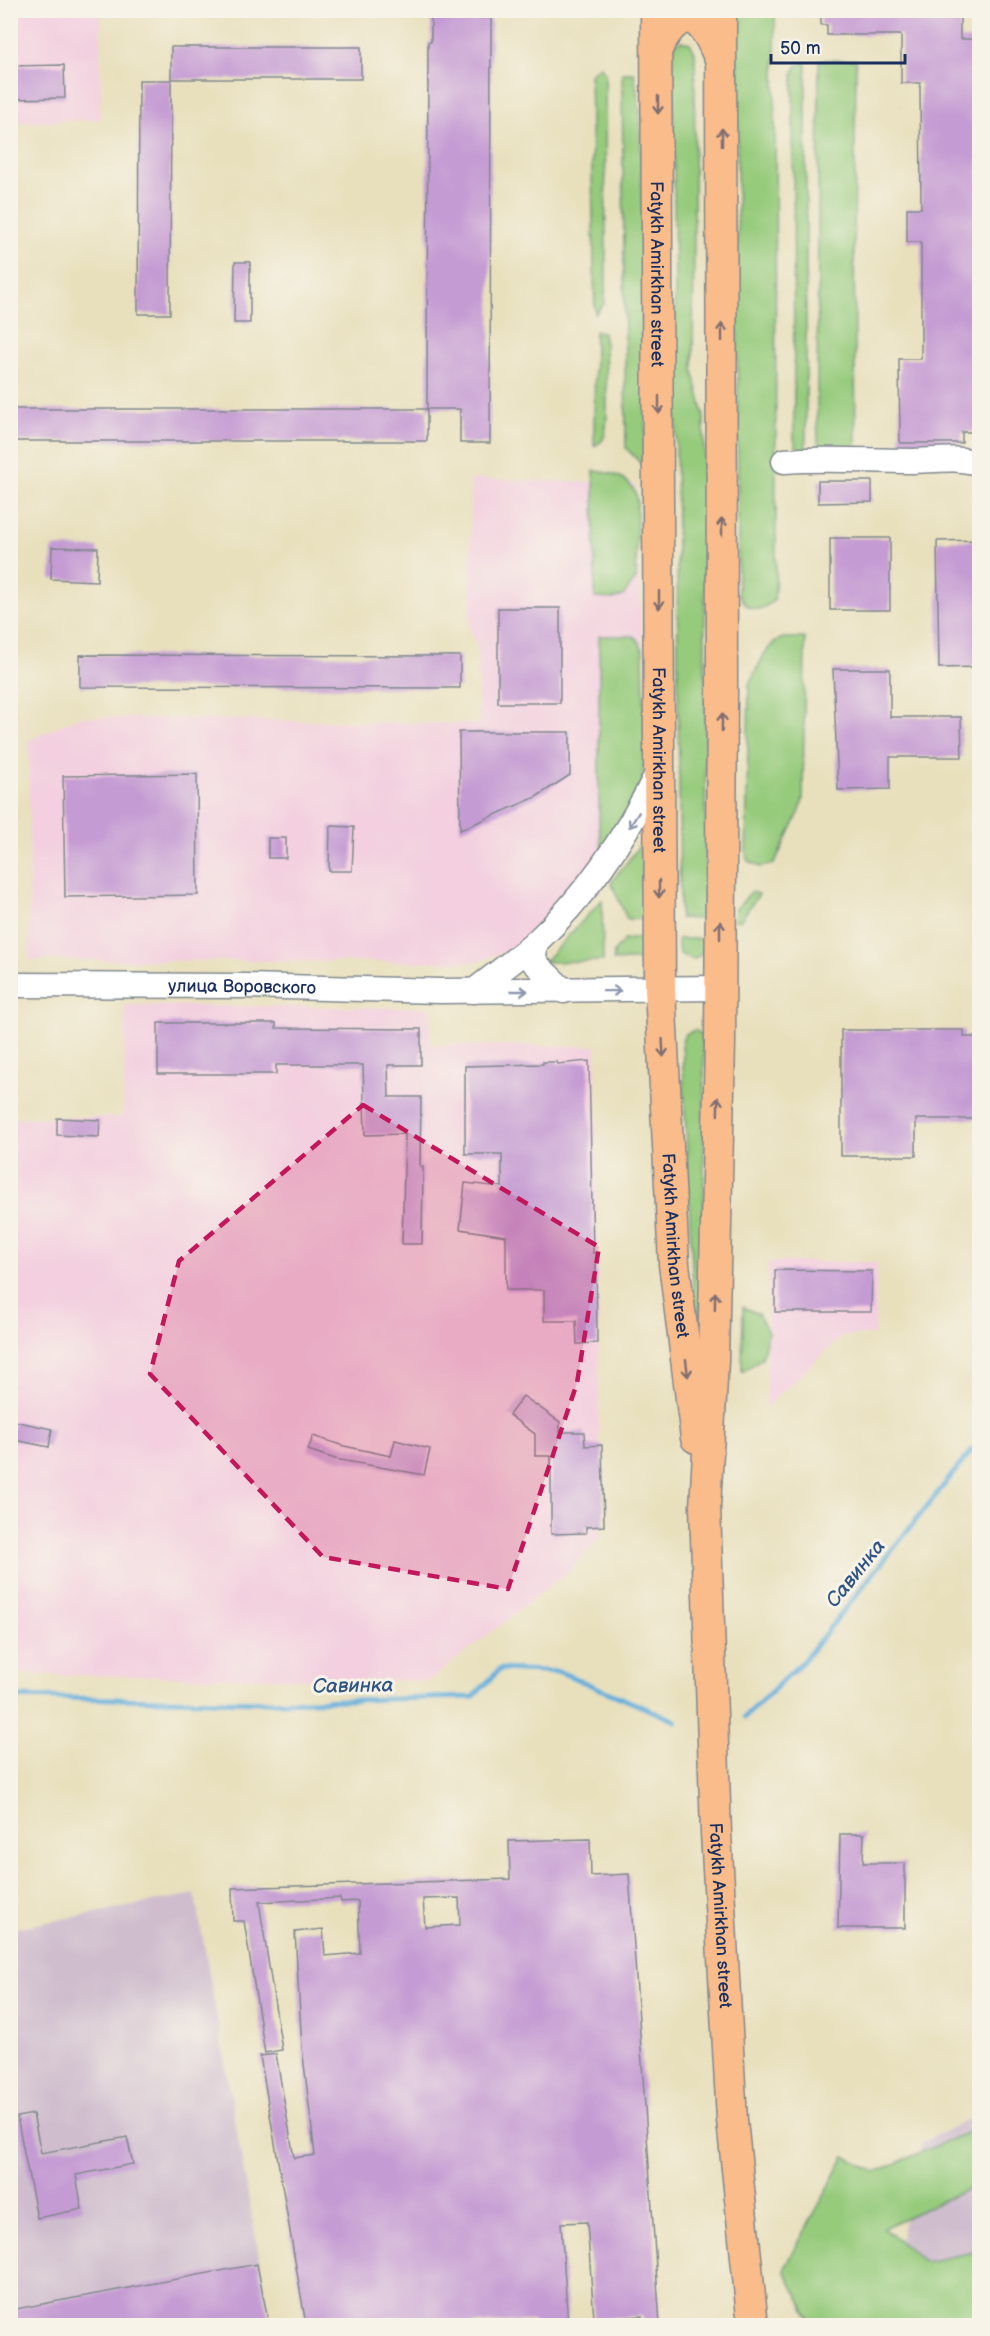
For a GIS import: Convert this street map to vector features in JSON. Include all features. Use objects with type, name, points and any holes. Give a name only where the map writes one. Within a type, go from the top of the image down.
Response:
[{"type":"main road","name":"Fatykh Amirkhan street","points":[[656,10],[658,47],[660,989],[674,1264],[705,1507]]},
{"type":"main road","name":"Fatykh Amirkhan street","points":[[721,10],[720,988],[713,1361],[705,1507],[716,1833],[732,2120],[753,2325]]},
{"type":"main road","points":[[658,47],[669,27],[680,20],[694,20],[705,29],[722,62]]},
{"type":"street","points":[[784,461],[966,459],[980,464]]},
{"type":"street","points":[[474,991],[535,943],[595,877],[639,811],[660,768]]},
{"type":"street","points":[[535,943],[534,963],[564,991]]},
{"type":"street","name":"улица Воровского","points":[[10,985],[236,986],[474,991],[720,988]]},
{"type":"highlighted area","points":[[363,1105],[599,1247],[577,1383],[508,1589],[323,1557],[150,1374],[179,1261]]},
{"type":"shaded area","points":[[10,11],[101,11],[100,119],[11,123]]},
{"type":"shaded area","points":[[471,479],[634,483],[643,652],[645,759],[631,812],[538,929],[512,949],[476,962],[29,960],[29,740],[79,717],[479,724],[477,645],[470,632]]},
{"type":"shaded area","points":[[125,1005],[430,1008],[430,1045],[596,1046],[600,1537],[570,1570],[429,1681],[11,1674],[10,1382],[17,1317],[10,1304],[11,1118],[123,1117]]},
{"type":"shaded area","points":[[768,1262],[877,1262],[875,1335],[842,1336],[766,1407]]},
{"type":"shaded area","points":[[195,1894],[271,2325],[11,2326],[11,1929]]},
{"type":"shaded area","points":[[979,2114],[979,2325],[881,2326],[922,2143]]},
{"type":"green space","points":[[737,11],[775,11],[776,577],[774,600],[758,609],[745,604],[738,593]]},
{"type":"green space","points":[[681,41],[690,43],[695,53],[693,370],[704,416],[706,919],[680,918],[673,51],[676,43]]},
{"type":"green space","points":[[819,60],[856,60],[854,243],[856,455],[819,453],[817,419]]},
{"type":"green space","points":[[806,62],[806,450],[797,449],[794,438],[793,75],[796,66]]},
{"type":"green space","points":[[600,66],[605,73],[606,285],[604,304],[595,314],[590,74]]},
{"type":"green space","points":[[622,73],[634,73],[640,111],[646,469],[626,448]]},
{"type":"green space","points":[[595,331],[603,333],[605,345],[607,406],[604,437],[594,446]]},
{"type":"green space","points":[[594,471],[620,477],[631,485],[637,498],[636,579],[623,596],[613,599],[595,598]]},
{"type":"green space","points":[[599,636],[633,636],[639,641],[643,652],[645,759],[640,790],[602,853],[599,826]]},
{"type":"green space","points":[[783,638],[805,638],[803,799],[800,811],[774,864],[760,867],[747,860],[746,853],[749,684],[765,653],[774,642]]},
{"type":"green space","points":[[647,833],[648,919],[627,919],[611,882]]},
{"type":"green space","points":[[751,892],[759,894],[740,921],[734,920],[735,910]]},
{"type":"green space","points":[[602,900],[603,961],[544,962]]},
{"type":"green space","points":[[648,937],[648,959],[613,961],[614,952],[624,940]]},
{"type":"green space","points":[[678,939],[705,939],[702,954],[694,959],[681,955],[678,949]]},
{"type":"green space","points":[[695,1030],[701,1034],[704,1050],[704,1355],[696,1354],[682,1042],[685,1034]]},
{"type":"green space","points":[[743,1307],[758,1314],[768,1332],[762,1358],[742,1372]]},
{"type":"green space","points":[[979,2127],[979,2184],[883,2228],[925,2262],[979,2251],[979,2325],[813,2325],[784,2270],[845,2156],[876,2172]]},
{"type":"building","points":[[821,10],[960,10],[960,39],[978,39],[979,432],[962,432],[962,443],[900,443],[899,359],[921,359],[921,242],[907,242],[907,208],[921,208],[920,83],[901,83],[901,35],[827,35],[827,25],[821,25]]},
{"type":"building","points":[[431,18],[491,18],[490,443],[460,443],[460,409],[427,409],[428,42],[431,42]]},
{"type":"building","points":[[171,47],[361,47],[361,79],[171,79]]},
{"type":"building","points":[[64,65],[65,98],[10,99],[10,66]]},
{"type":"building","points":[[139,80],[171,80],[170,314],[138,314]]},
{"type":"building","points":[[235,262],[250,262],[250,323],[234,323]]},
{"type":"building","points":[[10,409],[427,409],[427,441],[10,441]]},
{"type":"building","points":[[818,481],[872,481],[872,502],[818,503]]},
{"type":"building","points":[[830,538],[890,538],[890,610],[830,610]]},
{"type":"building","points":[[980,540],[980,667],[939,668],[937,541]]},
{"type":"building","points":[[52,547],[98,548],[97,581],[51,579]]},
{"type":"building","points":[[498,608],[560,608],[560,703],[498,703]]},
{"type":"building","points":[[80,655],[460,656],[460,688],[80,687]]},
{"type":"building","points":[[833,669],[890,669],[890,717],[961,717],[962,757],[890,757],[890,789],[838,790]]},
{"type":"building","points":[[459,732],[570,732],[570,775],[536,797],[460,830]]},
{"type":"building","points":[[197,774],[198,895],[65,897],[63,776]]},
{"type":"building","points":[[330,826],[354,827],[352,871],[329,871]]},
{"type":"building","points":[[268,838],[286,838],[286,858],[268,858]]},
{"type":"building","points":[[158,1023],[276,1023],[276,1028],[421,1029],[421,1065],[388,1065],[389,1097],[421,1097],[422,1244],[402,1244],[405,1134],[365,1135],[363,1065],[276,1065],[276,1074],[158,1074]]},
{"type":"building","points":[[841,1030],[964,1030],[964,1037],[980,1037],[980,1119],[916,1119],[916,1156],[841,1156]]},
{"type":"building","points":[[589,1061],[597,1343],[577,1344],[576,1321],[544,1321],[544,1290],[506,1290],[506,1236],[460,1229],[465,1183],[502,1187],[502,1154],[465,1154],[465,1066]]},
{"type":"building","points":[[57,1118],[100,1120],[99,1137],[57,1135]]},
{"type":"building","points":[[775,1270],[872,1271],[871,1312],[775,1312]]},
{"type":"building","points":[[523,1396],[560,1422],[560,1432],[584,1432],[585,1446],[602,1445],[604,1526],[586,1527],[586,1533],[551,1534],[551,1456],[535,1456],[535,1434],[509,1415]]},
{"type":"building","points":[[14,1421],[52,1429],[49,1447],[10,1439]]},
{"type":"building","points":[[313,1436],[344,1446],[391,1456],[395,1440],[430,1449],[424,1475],[335,1459],[308,1450]]},
{"type":"building","points":[[840,1834],[864,1834],[863,1863],[905,1863],[905,1928],[838,1928]]},
{"type":"building","points":[[590,1839],[591,1876],[629,1874],[660,2325],[642,2325],[642,2316],[594,2319],[587,2222],[561,2223],[568,2325],[533,2325],[533,2321],[457,2325],[306,2325],[260,2056],[276,2054],[294,2158],[315,2155],[302,2047],[295,1932],[323,1929],[325,1956],[360,1953],[358,1901],[341,1902],[340,1898],[259,1902],[282,2050],[265,2053],[244,1921],[233,1921],[232,1888],[510,1879],[509,1841]],"holes":[[[459,1898],[460,1925],[425,1927],[423,1899]]]},
{"type":"building","points":[[33,2114],[41,2153],[127,2137],[133,2164],[76,2175],[82,2209],[37,2218],[17,2117]]},
{"type":"building","points":[[257,2264],[269,2325],[10,2325],[10,2310]]},
{"type":"waterway","name":"Савинка","points":[[745,1717],[804,1660],[980,1440]]},
{"type":"waterway","name":"Савинка","points":[[10,1697],[268,1702],[473,1697],[500,1669],[560,1672],[676,1721]]}]
